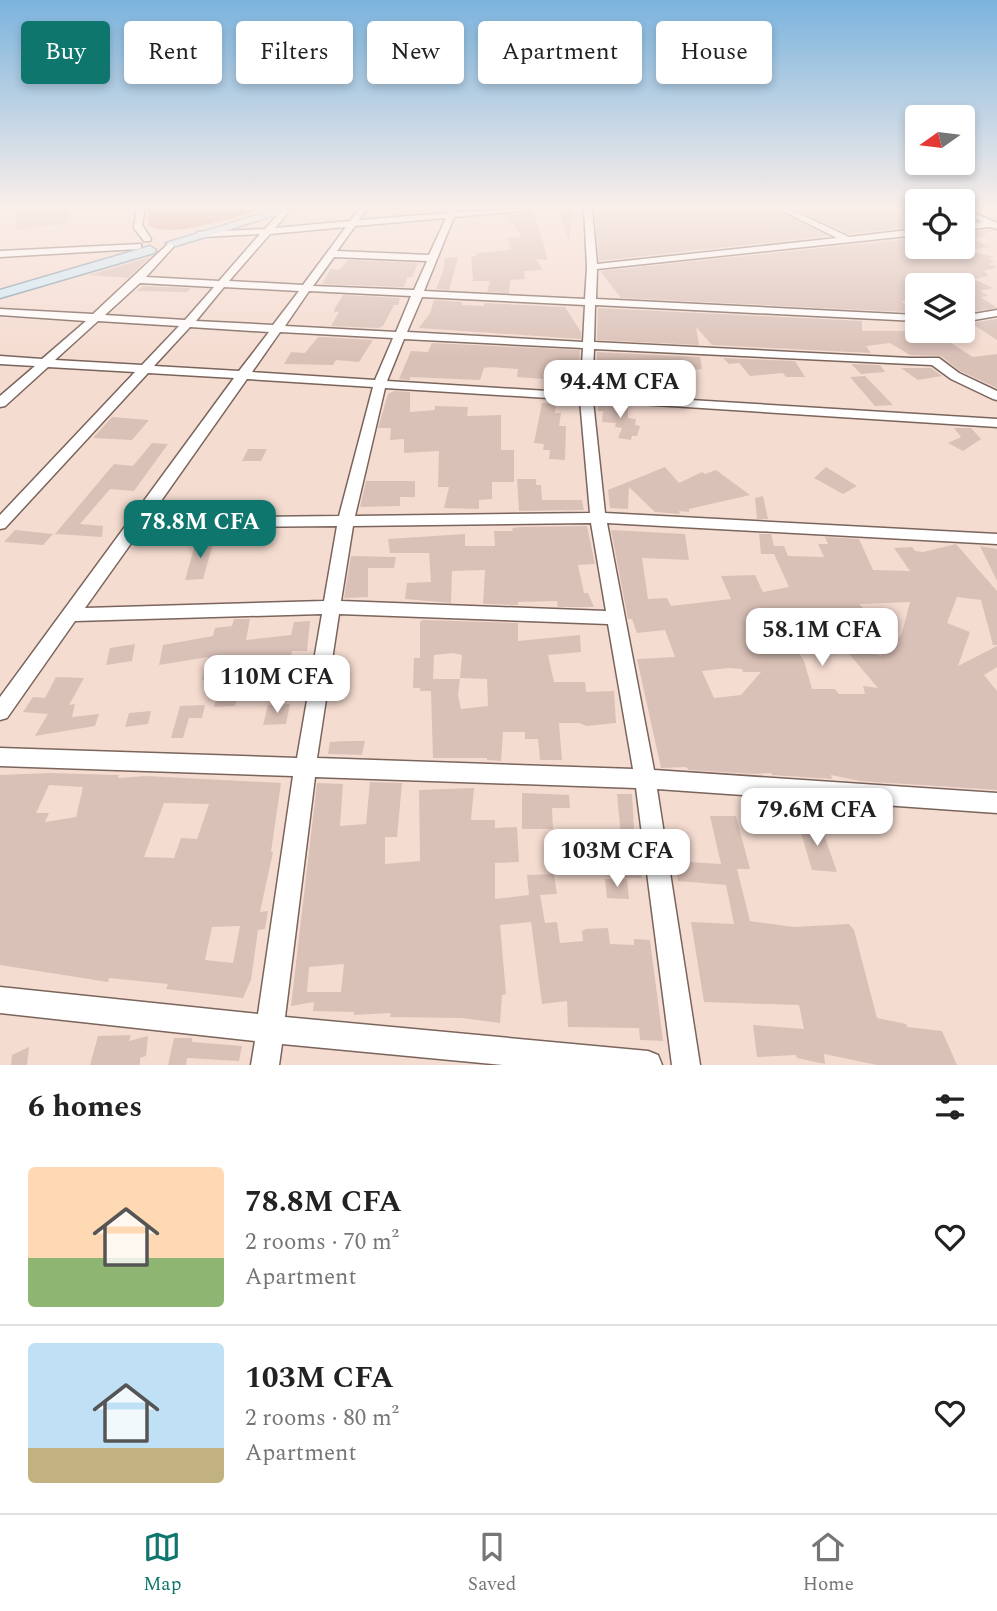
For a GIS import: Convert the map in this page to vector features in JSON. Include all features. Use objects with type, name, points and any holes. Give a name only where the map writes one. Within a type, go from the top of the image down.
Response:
[{"type":"main road","points":[[0,292],[102,258]]},
{"type":"street","points":[[0,403],[138,280],[158,258]]},
{"type":"street","points":[[0,524],[246,258]]},
{"type":"street","points":[[0,712],[328,258]]},
{"type":"street","points":[[265,1065],[305,770],[346,520],[380,383],[433,258],[425,258]]},
{"type":"street","points":[[591,258],[586,398],[598,518],[645,779],[686,1065]]},
{"type":"street","points":[[592,267],[681,258]]},
{"type":"street","points":[[138,280],[905,317]]},
{"type":"street","points":[[0,312],[277,329],[935,361],[955,376],[997,396]]},
{"type":"street","points":[[975,317],[995,316]]},
{"type":"street","points":[[0,360],[997,423]]},
{"type":"street","points":[[138,523],[598,518],[997,539]]},
{"type":"street","points":[[71,615],[330,607],[618,618]]},
{"type":"street","points":[[0,757],[305,770],[645,779],[997,803]]},
{"type":"street","points":[[0,1000],[270,1030],[649,1065]]},
{"type":"building","points":[[148,258],[149,258],[128,278],[89,275]]},
{"type":"building","points":[[445,258],[458,258],[449,290],[436,289],[443,272]]},
{"type":"building","points":[[471,258],[547,258],[548,260],[536,259],[543,270],[524,271],[525,279],[510,280],[509,293],[487,292],[490,281],[473,281]]},
{"type":"building","points":[[599,258],[629,258],[599,261]]},
{"type":"building","points":[[728,258],[992,258],[988,259],[995,262],[988,264],[997,267],[984,271],[989,276],[975,279],[975,273],[905,273],[905,300],[901,301],[905,304],[905,312],[621,298],[600,271]]},
{"type":"building","points":[[348,260],[418,263],[412,277],[407,277],[404,287],[322,284],[331,269],[339,270]]},
{"type":"building","points":[[975,279],[993,288],[980,291],[989,296],[981,297],[997,308],[975,311]]},
{"type":"building","points":[[143,286],[191,288],[187,292],[137,291]]},
{"type":"building","points":[[343,295],[400,298],[383,326],[331,326],[339,312],[334,312],[335,308]]},
{"type":"building","points":[[434,300],[462,302],[462,305],[484,306],[485,303],[565,307],[581,332],[581,339],[419,328],[430,313]]},
{"type":"building","points":[[598,308],[862,321],[862,331],[905,331],[905,343],[951,343],[973,357],[997,354],[997,388],[960,371],[941,356],[910,355],[890,343],[866,346],[871,353],[712,345],[696,327],[699,345],[597,340]]},
{"type":"building","points":[[997,319],[997,340],[975,326],[975,322]]},
{"type":"building","points":[[318,337],[373,340],[359,362],[336,360],[333,365],[284,364],[291,352],[305,353]]},
{"type":"building","points":[[432,343],[580,350],[578,379],[568,378],[568,375],[543,374],[543,379],[517,377],[518,369],[490,367],[484,368],[480,380],[410,377],[410,380],[399,379],[411,351],[428,352]]},
{"type":"building","points":[[597,352],[700,357],[702,369],[669,373],[665,367],[636,371],[636,376],[616,375],[618,393],[598,392],[595,390]]},
{"type":"building","points":[[723,358],[795,361],[805,377],[786,377],[783,373],[750,376],[739,363],[729,364]]},
{"type":"building","points":[[851,364],[880,365],[885,372],[861,374]]},
{"type":"building","points":[[901,368],[931,368],[942,376],[918,380]]},
{"type":"building","points":[[865,376],[893,405],[875,406],[850,377]]},
{"type":"building","points":[[394,391],[410,392],[410,412],[435,410],[435,406],[468,407],[467,416],[501,415],[501,450],[514,450],[514,482],[492,482],[492,499],[479,500],[479,509],[444,508],[449,487],[438,487],[439,451],[404,453],[404,439],[390,440],[391,428],[378,428],[388,394]]},
{"type":"building","points":[[542,403],[556,404],[555,413],[561,413],[559,426],[566,426],[565,460],[549,459],[550,450],[543,450],[544,444],[534,443]]},
{"type":"building","points":[[598,404],[628,408],[628,418],[636,419],[635,425],[640,426],[637,436],[632,436],[631,440],[618,438],[622,428],[615,427],[616,423],[602,422],[603,411],[598,411]]},
{"type":"building","points":[[112,417],[149,420],[132,440],[93,438]]},
{"type":"building","points":[[954,428],[971,428],[981,439],[963,451],[948,443],[961,437]]},
{"type":"building","points":[[152,443],[168,444],[134,491],[110,489],[80,524],[103,526],[102,537],[55,534],[114,464],[133,466]]},
{"type":"building","points":[[248,449],[267,449],[261,461],[242,461]]},
{"type":"building","points":[[665,467],[679,483],[702,472],[705,474],[716,470],[750,495],[689,509],[689,512],[679,511],[680,514],[655,512],[629,487],[628,509],[610,508],[608,490]]},
{"type":"building","points":[[826,467],[857,486],[843,494],[814,478]]},
{"type":"building","points":[[517,479],[536,479],[536,485],[541,485],[542,500],[582,500],[584,510],[519,511]]},
{"type":"building","points":[[366,481],[415,481],[415,497],[400,497],[400,506],[360,507]]},
{"type":"building","points":[[763,496],[768,519],[757,519],[755,498]]},
{"type":"building","points":[[587,526],[595,564],[578,565],[584,593],[588,593],[594,607],[558,607],[557,601],[518,602],[518,605],[483,604],[485,570],[452,571],[451,603],[405,599],[407,583],[431,582],[429,553],[390,553],[388,539],[465,534],[465,546],[495,546],[494,531],[513,531],[512,528],[521,527]]},
{"type":"building","points":[[15,530],[53,534],[43,545],[4,542]]},
{"type":"building","points":[[611,530],[685,534],[689,560],[642,558],[648,599],[667,598],[671,606],[731,599],[721,576],[755,575],[763,592],[789,587],[774,554],[761,554],[759,534],[771,534],[774,546],[784,546],[788,556],[824,557],[818,544],[828,544],[825,537],[859,539],[873,570],[910,571],[894,548],[912,547],[915,551],[923,552],[956,544],[997,591],[997,645],[993,645],[981,600],[957,597],[947,623],[970,632],[958,666],[997,646],[997,667],[984,675],[997,691],[997,790],[860,781],[831,775],[832,779],[771,773],[689,770],[686,767],[661,768],[637,659],[675,657],[665,630],[637,633],[632,619],[628,619]],"holes":[[[910,602],[902,633],[891,651],[880,648],[882,656],[856,648],[872,646],[821,631],[873,618],[859,604]],[[812,629],[837,650],[845,649],[878,688],[863,686],[865,694],[839,694],[835,689],[812,689],[804,661],[786,634]],[[729,668],[742,669],[743,672],[761,672],[741,695],[714,698],[702,671]]]},
{"type":"building","points":[[214,540],[203,579],[185,580],[196,541]]},
{"type":"building","points":[[980,546],[997,549],[997,581]]},
{"type":"building","points":[[351,556],[396,557],[394,568],[368,568],[368,597],[344,598]]},
{"type":"building","points":[[234,619],[250,619],[246,640],[291,635],[294,622],[310,621],[307,651],[292,651],[285,678],[241,677],[235,706],[214,707],[220,679],[202,680],[208,657],[159,665],[163,645],[213,636],[215,628],[232,626]]},
{"type":"building","points":[[420,622],[518,623],[518,641],[580,635],[581,652],[548,655],[554,682],[585,682],[586,692],[614,691],[616,723],[587,726],[579,723],[559,723],[562,760],[540,760],[538,739],[525,739],[525,732],[503,732],[501,761],[487,758],[433,758],[431,691],[413,688],[414,658],[420,658]],"holes":[[[434,655],[462,655],[460,678],[487,679],[488,706],[461,709],[458,695],[460,679],[433,679]]]},
{"type":"building","points":[[135,644],[132,661],[106,665],[110,648]]},
{"type":"building","points":[[56,677],[84,678],[69,705],[75,704],[72,717],[99,714],[95,726],[35,736],[48,714],[23,712],[33,697],[45,698]]},
{"type":"building","points":[[290,704],[286,724],[263,725],[268,705]]},
{"type":"building","points":[[205,705],[202,718],[189,718],[183,738],[171,738],[180,706]]},
{"type":"building","points":[[151,711],[148,724],[125,727],[129,713]]},
{"type":"building","points":[[365,741],[362,755],[328,754],[330,742]]},
{"type":"building","points":[[50,773],[281,783],[273,852],[260,912],[268,911],[265,929],[258,930],[251,980],[243,998],[166,989],[168,984],[109,978],[108,982],[0,965],[0,775]],"holes":[[[49,785],[83,787],[76,817],[45,822],[49,813],[36,813]],[[164,803],[209,804],[197,839],[181,838],[174,858],[144,857]],[[240,926],[233,963],[205,960],[212,927]]]},
{"type":"building","points":[[370,782],[402,783],[397,837],[385,837],[385,864],[420,861],[419,790],[474,788],[471,820],[495,820],[495,828],[517,827],[519,862],[495,863],[495,899],[529,895],[527,875],[554,874],[557,894],[540,895],[545,923],[557,922],[560,943],[583,941],[582,931],[586,929],[608,928],[610,944],[634,945],[634,939],[650,940],[663,1041],[640,1040],[639,1028],[568,1027],[567,1001],[542,1004],[531,922],[500,925],[506,994],[502,995],[500,1023],[462,1018],[390,1017],[391,1013],[354,1015],[354,1012],[313,1011],[314,1002],[291,1006],[317,783],[343,784],[340,826],[366,824]],"holes":[[[344,964],[341,992],[307,992],[309,967]]]},
{"type":"building","points":[[522,793],[569,795],[570,808],[552,808],[553,829],[522,829]]},
{"type":"building","points":[[617,794],[632,794],[634,829],[642,878],[625,878]]},
{"type":"building","points":[[710,816],[736,816],[750,869],[737,869],[750,921],[794,927],[849,924],[854,930],[877,1018],[906,1024],[907,1027],[942,1031],[957,1065],[877,1065],[824,1054],[825,1064],[797,1058],[796,1055],[757,1057],[753,1025],[804,1029],[799,1005],[704,1002],[691,922],[734,924],[726,885],[678,881],[674,861],[721,864]]},
{"type":"building","points":[[805,822],[820,823],[837,872],[812,870],[799,826],[805,826]]},
{"type":"building","points":[[551,835],[564,835],[566,865],[552,864]]},
{"type":"building","points":[[605,879],[627,879],[629,899],[607,898]]},
{"type":"building","points":[[131,1035],[129,1041],[148,1036],[146,1056],[140,1058],[140,1065],[90,1065],[98,1036]]},
{"type":"building","points":[[174,1038],[192,1038],[192,1042],[242,1046],[239,1061],[187,1058],[186,1065],[168,1065]]},
{"type":"building","points":[[29,1047],[27,1065],[11,1065],[12,1055]]}]
